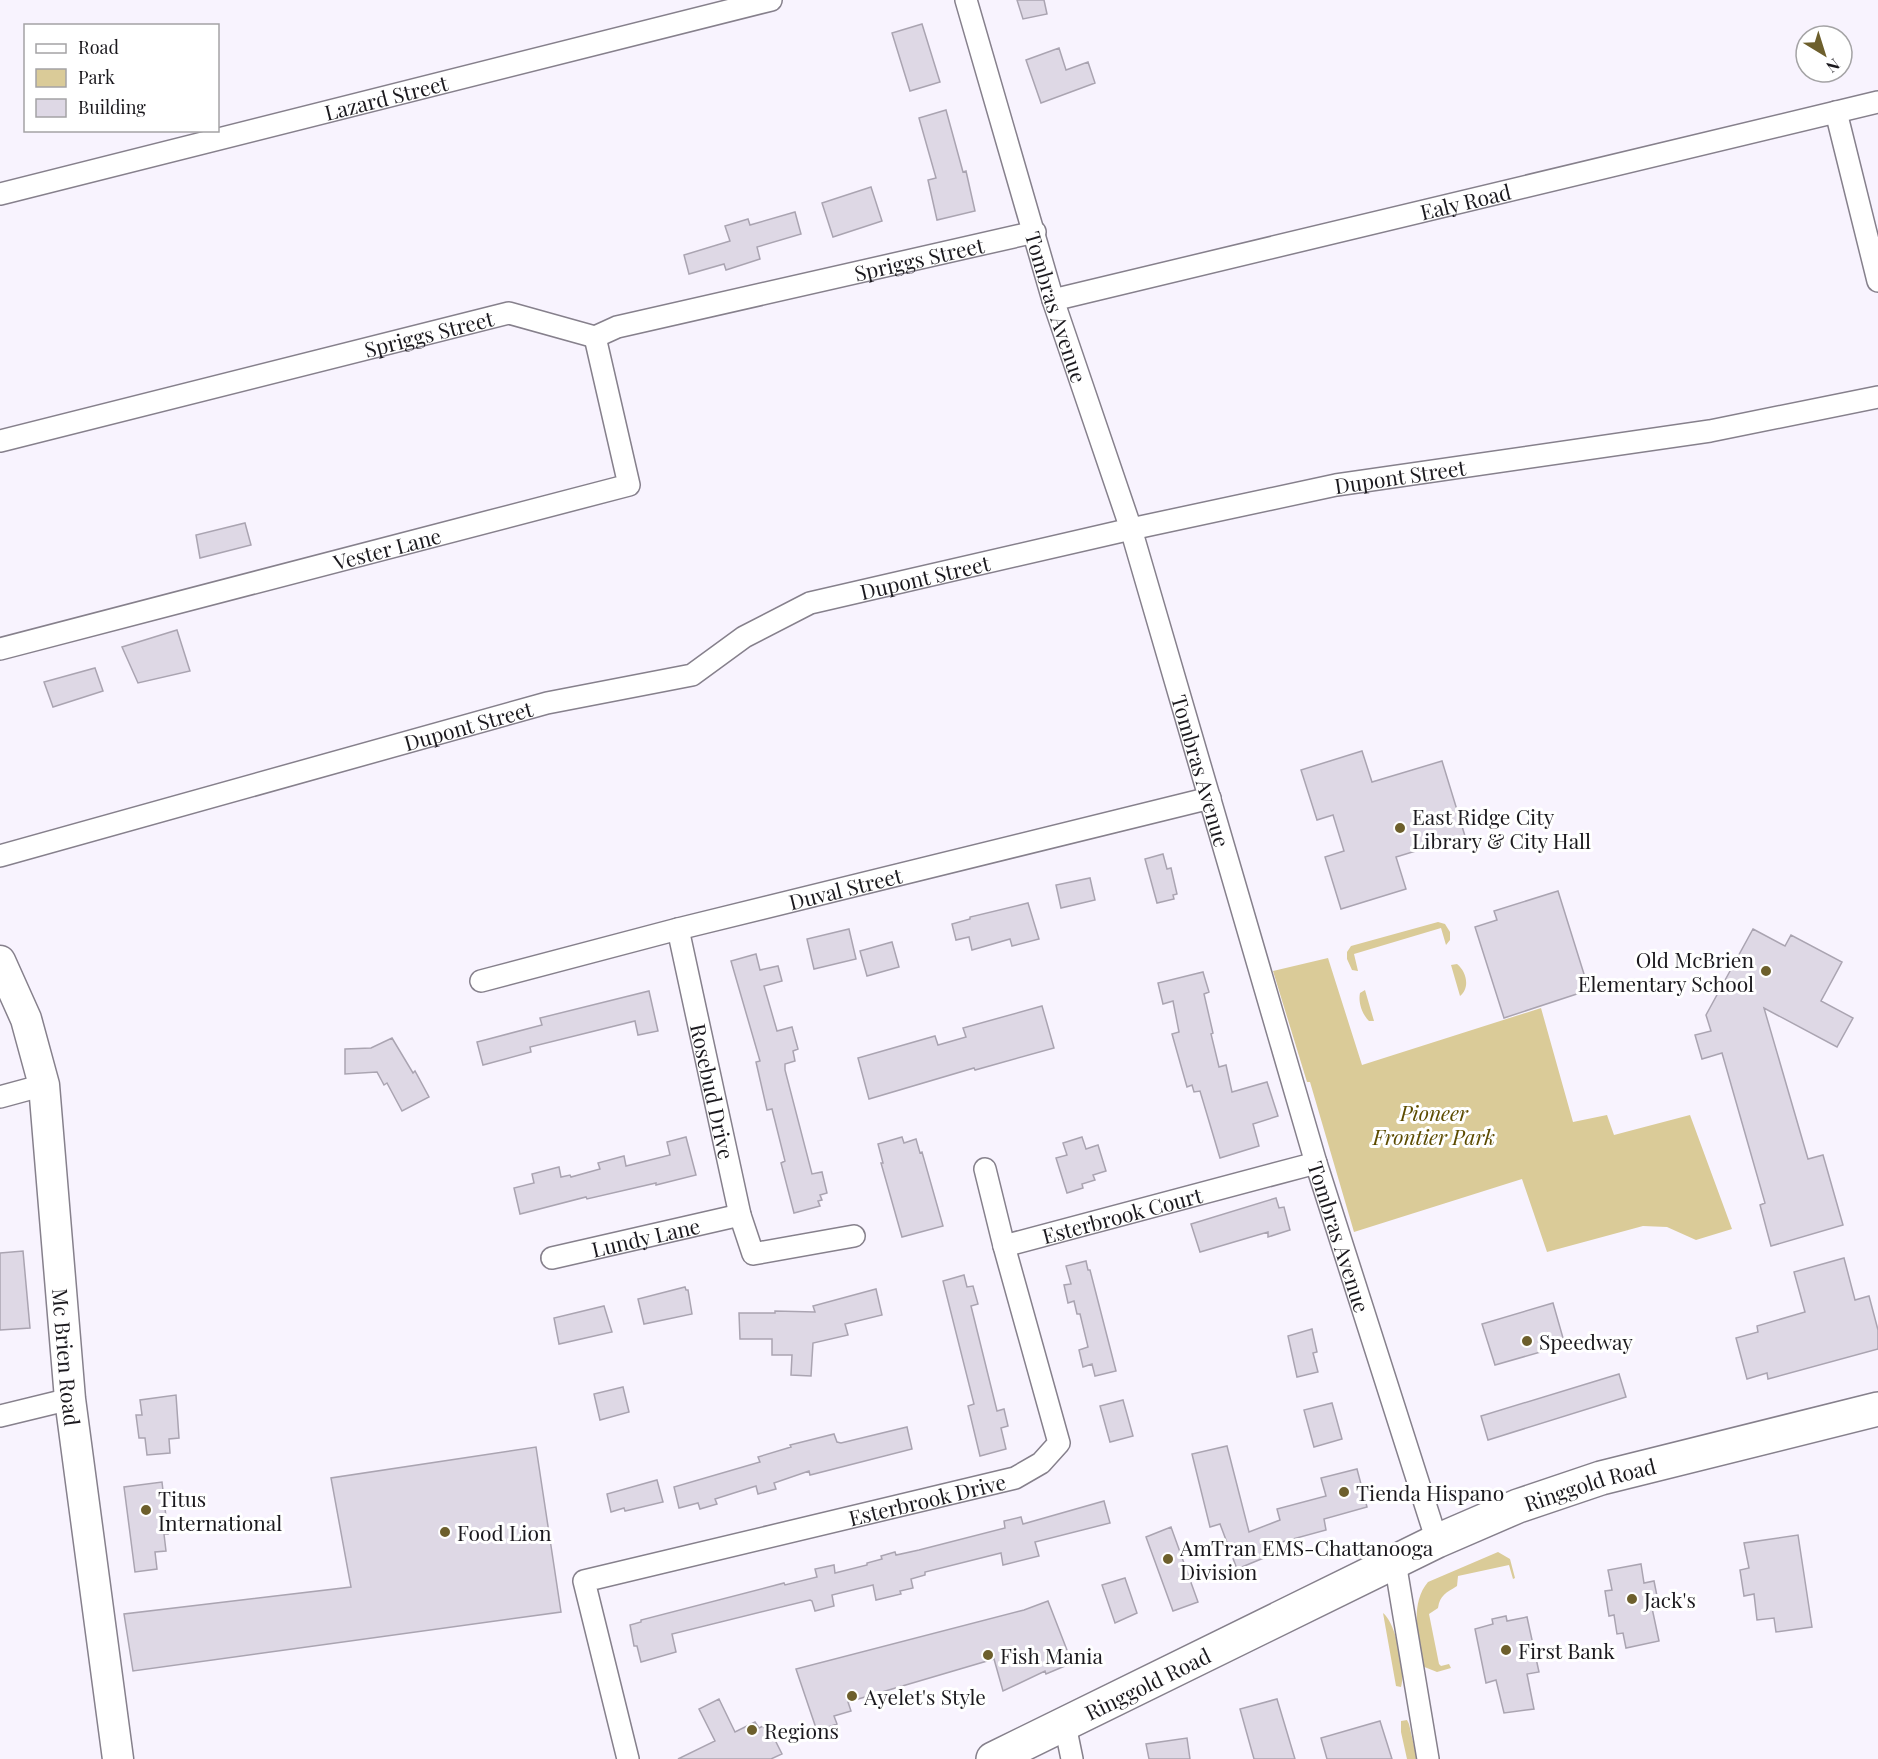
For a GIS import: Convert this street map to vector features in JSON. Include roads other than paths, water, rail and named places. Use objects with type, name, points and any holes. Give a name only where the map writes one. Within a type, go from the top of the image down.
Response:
[{"type":"main road","name":"Mc Brien Road","points":[[0,961],[26,1019],[44,1085],[70,1399],[118,1759]]},
{"type":"main road","name":"Ringgold Road","points":[[993,1759],[1437,1541],[1518,1506],[1601,1478],[1878,1409]]},
{"type":"street","name":"Lazard Street","points":[[0,194],[771,0]]},
{"type":"street","name":"Tombras Avenue","points":[[966,0],[1035,231],[1053,300],[1131,529],[1316,1163],[1437,1541]]},
{"type":"street","name":"Ealy Road","points":[[1053,300],[1878,102]]},
{"type":"street","points":[[1836,112],[1878,281]]},
{"type":"street","name":"Spriggs Street","points":[[0,441],[509,314],[595,337],[618,327],[1035,231]]},
{"type":"street","name":"Vester Lane","points":[[0,649],[629,485],[595,337]]},
{"type":"street","name":"Dupont Street","points":[[0,856],[547,703],[692,675],[744,637],[810,603],[1131,529],[1336,485],[1710,431],[1878,397]]},
{"type":"street","name":"Duval Street","points":[[481,981],[678,929],[1210,798]]},
{"type":"street","name":"Rosebud Drive","points":[[678,929],[740,1215],[753,1254],[854,1236]]},
{"type":"street","points":[[0,1097],[44,1085]]},
{"type":"street","name":"Esterbrook Court","points":[[1004,1246],[1316,1163]]},
{"type":"street","points":[[985,1169],[1004,1246]]},
{"type":"street","name":"Lundy Lane","points":[[552,1258],[740,1215]]},
{"type":"street","name":"Esterbrook Drive","points":[[628,1759],[584,1581],[1015,1478],[1041,1463],[1059,1443],[1004,1246]]},
{"type":"street","points":[[0,1416],[70,1399]]},
{"type":"street","points":[[1395,1562],[1428,1759]]},
{"type":"street","points":[[1065,1725],[1072,1759]]},
{"type":"place","name":"East Ridge City Library & City Hall","points":[[1400,828]]},
{"type":"place","name":"Old McBrien Elementary School","points":[[1766,971]]},
{"type":"place","name":"Speedway","points":[[1527,1341]]},
{"type":"place","name":"Tienda Hispano","points":[[1344,1492]]},
{"type":"place","name":"Titus International","points":[[146,1510]]},
{"type":"place","name":"Food Lion","points":[[445,1532]]},
{"type":"place","name":"AmTran EMS-Chattanooga Division","points":[[1168,1559]]},
{"type":"place","name":"Jack's","points":[[1632,1599]]},
{"type":"place","name":"First Bank","points":[[1506,1650]]},
{"type":"place","name":"Fish Mania","points":[[988,1655]]},
{"type":"place","name":"Ayelet's Style","points":[[852,1696]]},
{"type":"place","name":"Regions","points":[[752,1730]]},
{"type":"park label","name":"Pioneer Frontier Park","points":[[1434,1124]]}]
